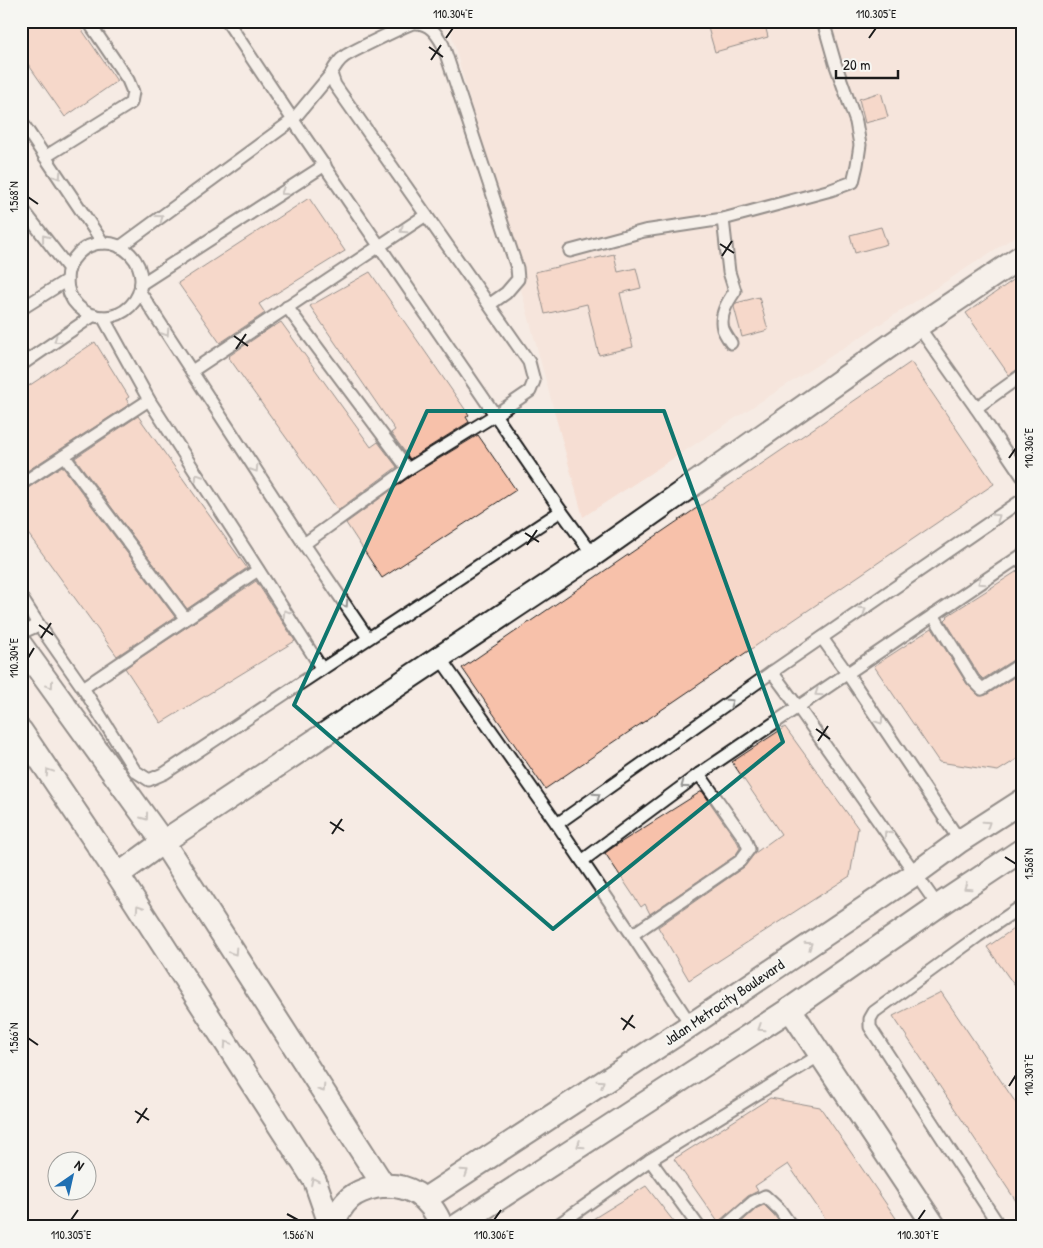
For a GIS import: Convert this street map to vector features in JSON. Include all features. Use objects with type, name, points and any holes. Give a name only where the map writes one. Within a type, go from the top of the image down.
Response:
[{"type":"street","points":[[118,875],[164,842],[593,555],[918,326],[1022,256]]},
{"type":"street","points":[[21,645],[164,842],[384,1186]]},
{"type":"street","points":[[21,730],[118,875],[315,1181],[331,1227]]},
{"type":"street","name":"Jalan Metrocity Boulevard","points":[[424,1199],[691,1025],[915,874],[960,841],[1022,801]]},
{"type":"street","points":[[455,1227],[790,1009],[1022,850]]},
{"type":"street","points":[[790,1009],[935,1227]]},
{"type":"street","points":[[331,1227],[339,1211],[351,1198],[366,1189],[384,1186],[412,1191],[424,1199],[437,1215],[442,1227]]},
{"type":"lane","points":[[45,157],[130,103],[133,92],[128,80],[88,21]]},
{"type":"lane","points":[[227,21],[379,246],[593,555]]},
{"type":"lane","points":[[570,251],[644,232],[723,219],[831,190],[853,182],[860,145],[856,122],[834,63],[823,21]]},
{"type":"lane","points":[[120,247],[293,120],[344,56],[414,22],[428,26],[436,33],[443,45],[517,268],[518,279],[506,293],[489,305]]},
{"type":"lane","points":[[304,544],[408,469],[530,391],[534,382],[529,362],[335,85],[331,74]]},
{"type":"lane","points":[[21,121],[102,243]]},
{"type":"lane","points":[[140,288],[325,165]]},
{"type":"lane","points":[[21,207],[68,275]]},
{"type":"lane","points":[[192,371],[426,215]]},
{"type":"lane","points":[[723,219],[729,272],[735,291],[726,302],[723,318],[723,327],[731,343]]},
{"type":"lane","points":[[102,243],[120,247],[130,254],[137,263],[141,273],[140,288],[134,302],[126,310],[115,315],[99,316],[83,310],[69,292],[68,275],[74,259],[82,251],[102,243]]},
{"type":"lane","points":[[21,309],[68,275]]},
{"type":"lane","points":[[140,288],[304,544],[368,638]]},
{"type":"lane","points":[[287,307],[408,469]]},
{"type":"lane","points":[[21,365],[99,316]]},
{"type":"lane","points":[[99,316],[149,400],[322,669]]},
{"type":"lane","points":[[918,326],[1022,476]]},
{"type":"lane","points":[[976,408],[1022,375]]},
{"type":"lane","points":[[21,484],[149,400]]},
{"type":"lane","points":[[64,456],[186,618]]},
{"type":"lane","points":[[557,824],[772,672],[1022,500]]},
{"type":"lane","points":[[21,597],[83,688],[135,771],[149,780],[165,773],[561,511]]},
{"type":"lane","points":[[582,861],[699,774],[1022,555]]},
{"type":"lane","points":[[83,688],[258,570]]},
{"type":"lane","points":[[933,615],[973,680],[982,690],[1022,663]]},
{"type":"lane","points":[[21,633],[39,625]]},
{"type":"lane","points":[[822,638],[960,841]]},
{"type":"lane","points":[[440,658],[557,824],[691,1025]]},
{"type":"lane","points":[[772,672],[938,906]]},
{"type":"lane","points":[[632,934],[740,861],[749,848],[745,839],[699,774]]},
{"type":"lane","points":[[1000,1227],[870,1026],[870,1019],[874,1012],[882,1006],[1022,906]]},
{"type":"lane","points":[[555,1227],[650,1160],[820,1055]]},
{"type":"lane","points":[[650,1160],[699,1227]]},
{"type":"lane","points":[[724,1227],[753,1202],[766,1196],[780,1210],[792,1227]]},
{"type":"highlighted area","points":[[427,411],[664,411],[783,742],[553,929],[294,705]]},
{"type":"shaded area","points":[[448,21],[1022,21],[1022,232],[583,517]]},
{"type":"building","points":[[21,21],[76,21],[117,81],[65,117],[21,54]]},
{"type":"building","points":[[706,21],[764,21],[768,37],[715,52]]},
{"type":"building","points":[[881,92],[888,117],[865,123],[859,99]]},
{"type":"building","points":[[309,198],[345,251],[259,304],[265,313],[220,343],[178,283]]},
{"type":"building","points":[[881,227],[887,244],[855,253],[850,235]]},
{"type":"building","points":[[614,254],[618,272],[636,268],[641,288],[620,293],[633,347],[599,355],[587,304],[545,314],[535,272]]},
{"type":"building","points":[[370,272],[469,415],[466,417],[469,422],[410,459],[391,433],[395,430],[310,306]]},
{"type":"building","points":[[1022,274],[1022,368],[1009,375],[966,313]]},
{"type":"building","points":[[759,297],[768,330],[742,337],[734,307],[736,303]]},
{"type":"building","points":[[281,322],[371,447],[378,442],[397,467],[338,510],[229,358],[229,356]]},
{"type":"building","points":[[95,342],[129,397],[126,399],[130,404],[21,475],[21,391]]},
{"type":"building","points":[[911,362],[994,484],[545,789],[462,668]]},
{"type":"building","points":[[138,416],[247,568],[187,609],[75,458]]},
{"type":"building","points":[[478,435],[516,490],[382,578],[346,523],[412,475]]},
{"type":"building","points":[[62,466],[175,617],[117,656],[21,524],[21,491]]},
{"type":"building","points":[[1022,568],[1022,656],[983,679],[945,620],[947,616]]},
{"type":"building","points":[[256,581],[295,641],[161,723],[125,668]]},
{"type":"building","points":[[932,628],[967,684],[979,696],[986,695],[1022,672],[1022,756],[998,771],[939,762],[874,666]]},
{"type":"building","points":[[785,727],[858,828],[850,876],[689,980],[658,927],[744,867],[755,853],[781,834],[732,762]]},
{"type":"building","points":[[702,791],[740,848],[735,856],[650,914],[645,904],[641,907],[605,853]]},
{"type":"building","points":[[1022,923],[1022,996],[987,947]]},
{"type":"building","points":[[941,992],[1022,1112],[1022,1210],[893,1016]]},
{"type":"building","points":[[770,1098],[820,1107],[902,1227],[831,1227],[788,1164],[755,1186],[758,1191],[748,1196],[718,1222],[674,1159]]},
{"type":"building","points":[[646,1186],[678,1227],[580,1227]]},
{"type":"building","points":[[764,1205],[783,1227],[736,1227],[757,1208]]}]
